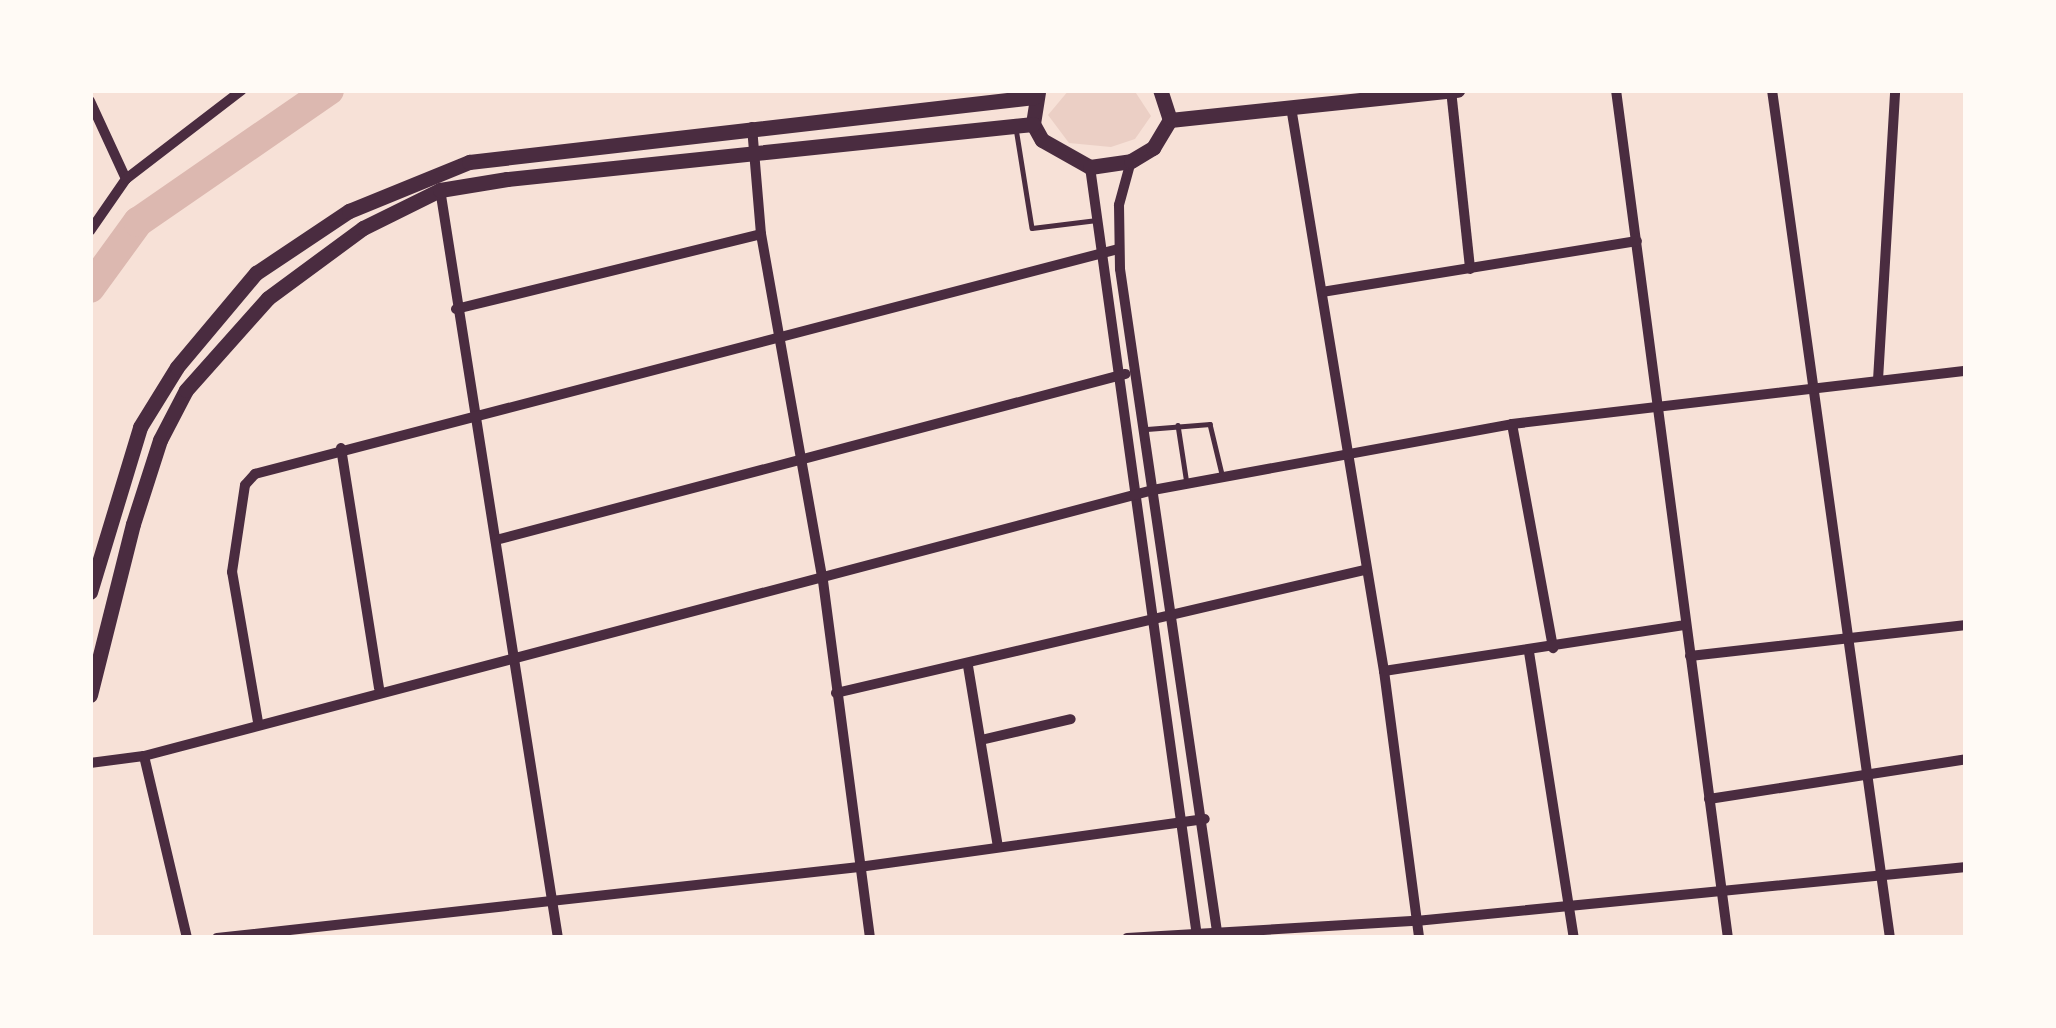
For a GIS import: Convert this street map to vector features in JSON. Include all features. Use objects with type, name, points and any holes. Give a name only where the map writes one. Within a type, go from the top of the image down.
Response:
[{"type":"main road","points":[[90,695],[140,503],[186,390],[226,340],[312,260],[440,190],[752,150],[1024,125],[1062,155],[1090,167],[1131,161],[1153,148],[1170,120],[1160,90]]},
{"type":"main road","points":[[1170,120],[1454,90]]},
{"type":"main road","points":[[90,592],[140,427],[203,331],[256,274],[314,232],[439,170],[1037,94],[1024,125]]},
{"type":"street","points":[[90,230],[126,179],[242,90]]},
{"type":"street","points":[[1454,90],[1470,269]]},
{"type":"street","points":[[1616,90],[1729,938]]},
{"type":"street","points":[[1772,90],[1890,938]]},
{"type":"street","points":[[1878,380],[1894,90]]},
{"type":"street","points":[[90,101],[126,179]]},
{"type":"street","points":[[1291,107],[1343,453],[1384,671],[1418,938]]},
{"type":"street","points":[[752,128],[760,234],[823,580],[870,938]]},
{"type":"street","points":[[1131,161],[1118,249],[1217,933]]},
{"type":"street","points":[[1090,167],[1197,935]]},
{"type":"street","points":[[439,170],[472,415],[516,656],[558,938]]},
{"type":"street","points":[[456,309],[760,234]]},
{"type":"street","points":[[1322,292],[1637,241]]},
{"type":"street","points":[[258,722],[232,572],[245,485],[255,473],[1118,249]]},
{"type":"street","points":[[90,763],[144,756],[379,688],[823,580],[1153,490],[1512,424],[1966,371]]},
{"type":"street","points":[[496,540],[1119,374],[1134,374]]},
{"type":"street","points":[[1512,424],[1552,648]]},
{"type":"street","points":[[340,448],[379,688]]},
{"type":"street","points":[[836,694],[1364,570]]},
{"type":"street","points":[[1384,671],[1686,625]]},
{"type":"street","points":[[1690,656],[1966,625]]},
{"type":"street","points":[[1529,652],[1574,938]]},
{"type":"street","points":[[968,666],[998,847]]},
{"type":"street","points":[[981,740],[1071,719]]},
{"type":"street","points":[[144,756],[187,938]]},
{"type":"street","points":[[1709,799],[1966,759]]},
{"type":"street","points":[[217,938],[859,867],[1204,819]]},
{"type":"street","points":[[1127,938],[1416,921],[1568,902],[1966,867]]},
{"type":"lane","points":[[1024,125],[1032,228],[1097,220]]},
{"type":"lane","points":[[1178,425],[1187,484]]},
{"type":"lane","points":[[1143,430],[1214,427],[1223,478]]},
{"type":"shaded area","points":[[1069,90],[1134,90],[1151,116],[1135,139],[1111,147],[1069,143],[1048,115]]},
{"type":"waterway","points":[[90,288],[138,222],[329,90]]}]
